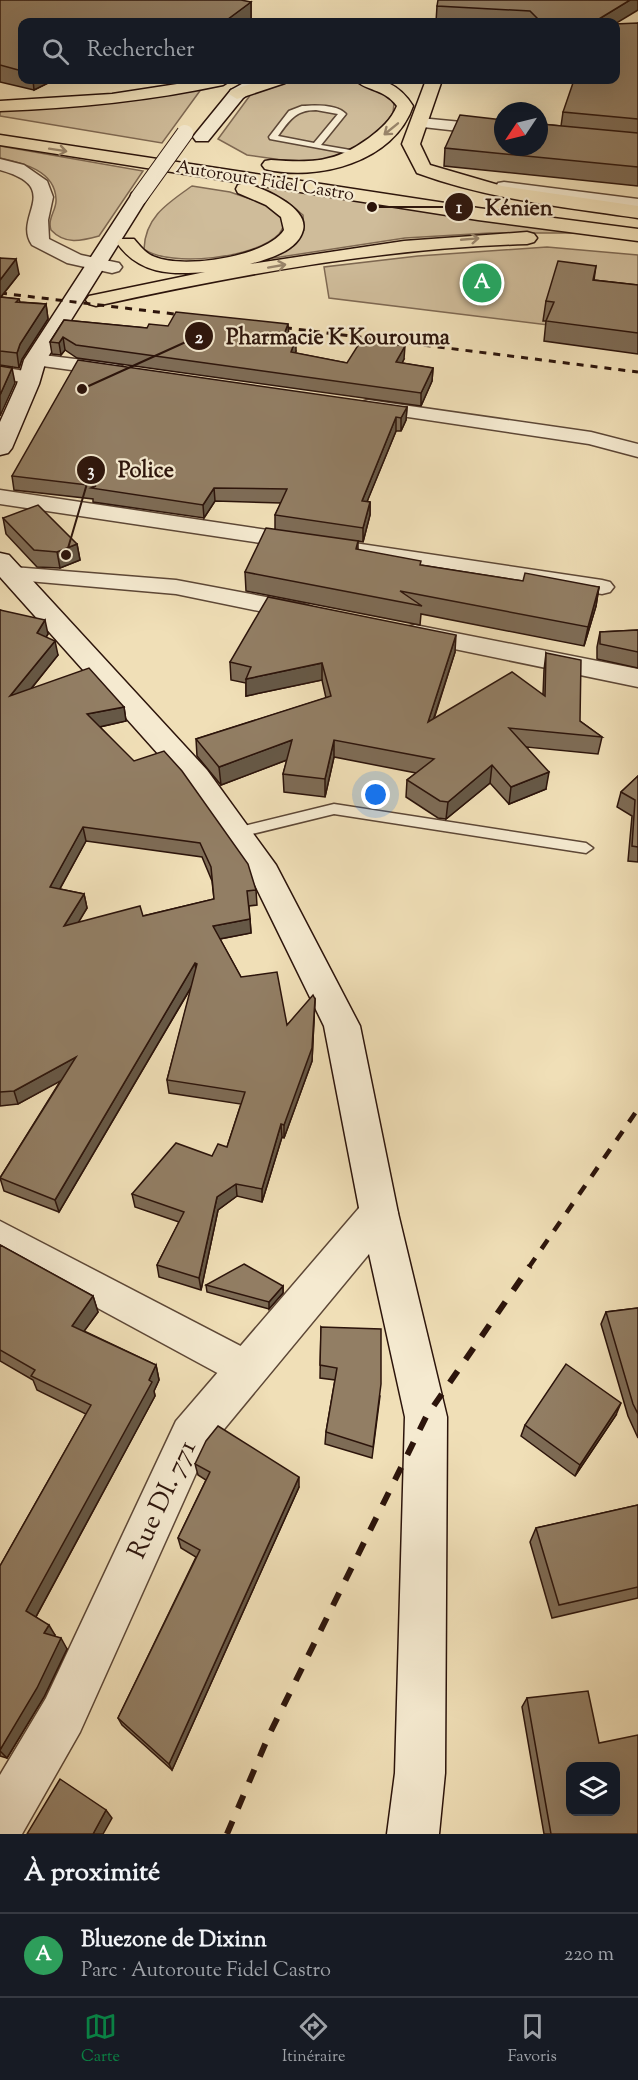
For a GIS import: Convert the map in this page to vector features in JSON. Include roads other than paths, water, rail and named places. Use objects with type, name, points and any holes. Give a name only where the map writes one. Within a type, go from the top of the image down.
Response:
[{"type":"highway","points":[[0,106],[156,93],[202,84]]},
{"type":"highway","points":[[236,87],[254,84]]},
{"type":"highway","points":[[225,162],[319,167],[348,161],[401,122],[405,106],[398,95],[388,87],[378,84]]},
{"type":"highway","points":[[433,84],[411,144],[423,169],[456,182],[496,191],[638,212]]},
{"type":"highway","name":"Autoroute Fidel Castro","points":[[0,124],[225,162],[576,212],[638,218]]},
{"type":"highway","name":"Autoroute Fidel Castro","points":[[0,140],[148,165],[478,214],[638,235]]},
{"type":"highway","points":[[110,258],[182,266],[216,264],[259,255],[289,238],[294,229],[292,218],[284,208],[267,198],[248,190],[148,165]]},
{"type":"highway","points":[[96,300],[225,274],[372,250],[463,240],[553,238],[638,242]]},
{"type":"highway","points":[[110,258],[165,273],[225,274]]},
{"type":"main road","points":[[0,448],[36,370],[148,199],[194,135],[236,87]]},
{"type":"main road","points":[[0,164],[18,169],[38,181],[44,197],[38,220],[39,241],[50,250],[80,262],[110,258]]},
{"type":"main road","points":[[36,370],[95,305],[110,258],[148,199]]},
{"type":"main road","points":[[6,568],[196,777],[265,873],[342,1026],[379,1213],[426,1417],[420,1773],[413,1834]]},
{"type":"main road","name":"Rue DI. 771","points":[[0,1823],[63,1714],[191,1436],[379,1213]]},
{"type":"street","points":[[420,123],[494,130]]},
{"type":"street","points":[[423,169],[495,186],[638,204]]},
{"type":"street","points":[[0,373],[36,370],[133,373]]},
{"type":"street","points":[[345,403],[591,438],[638,451]]},
{"type":"street","points":[[0,497],[603,587]]},
{"type":"street","points":[[6,568],[176,587],[328,617]]},
{"type":"street","points":[[387,628],[621,673],[638,679]]},
{"type":"street","points":[[0,1237],[247,1370]]},
{"type":"lane","points":[[316,146],[342,114],[340,112],[305,108],[297,110],[291,113],[273,136],[277,139],[359,154]]},
{"type":"lane","points":[[236,832],[334,808],[586,848]]},
{"type":"railway","points":[[0,293],[191,316]]},
{"type":"railway","points":[[271,326],[638,372]]},
{"type":"railway","points":[[529,1267],[638,1109]]},
{"type":"railway","points":[[227,1834],[269,1735],[426,1417],[530,1266]]},
{"type":"place","name":"Kénien","points":[[372,207]]},
{"type":"place","name":"Bluezone de Dixinn","points":[[482,283]]},
{"type":"place","name":"Pharmacie K Kourouma","points":[[82,389]]},
{"type":"place","name":"Police","points":[[66,555]]}]
